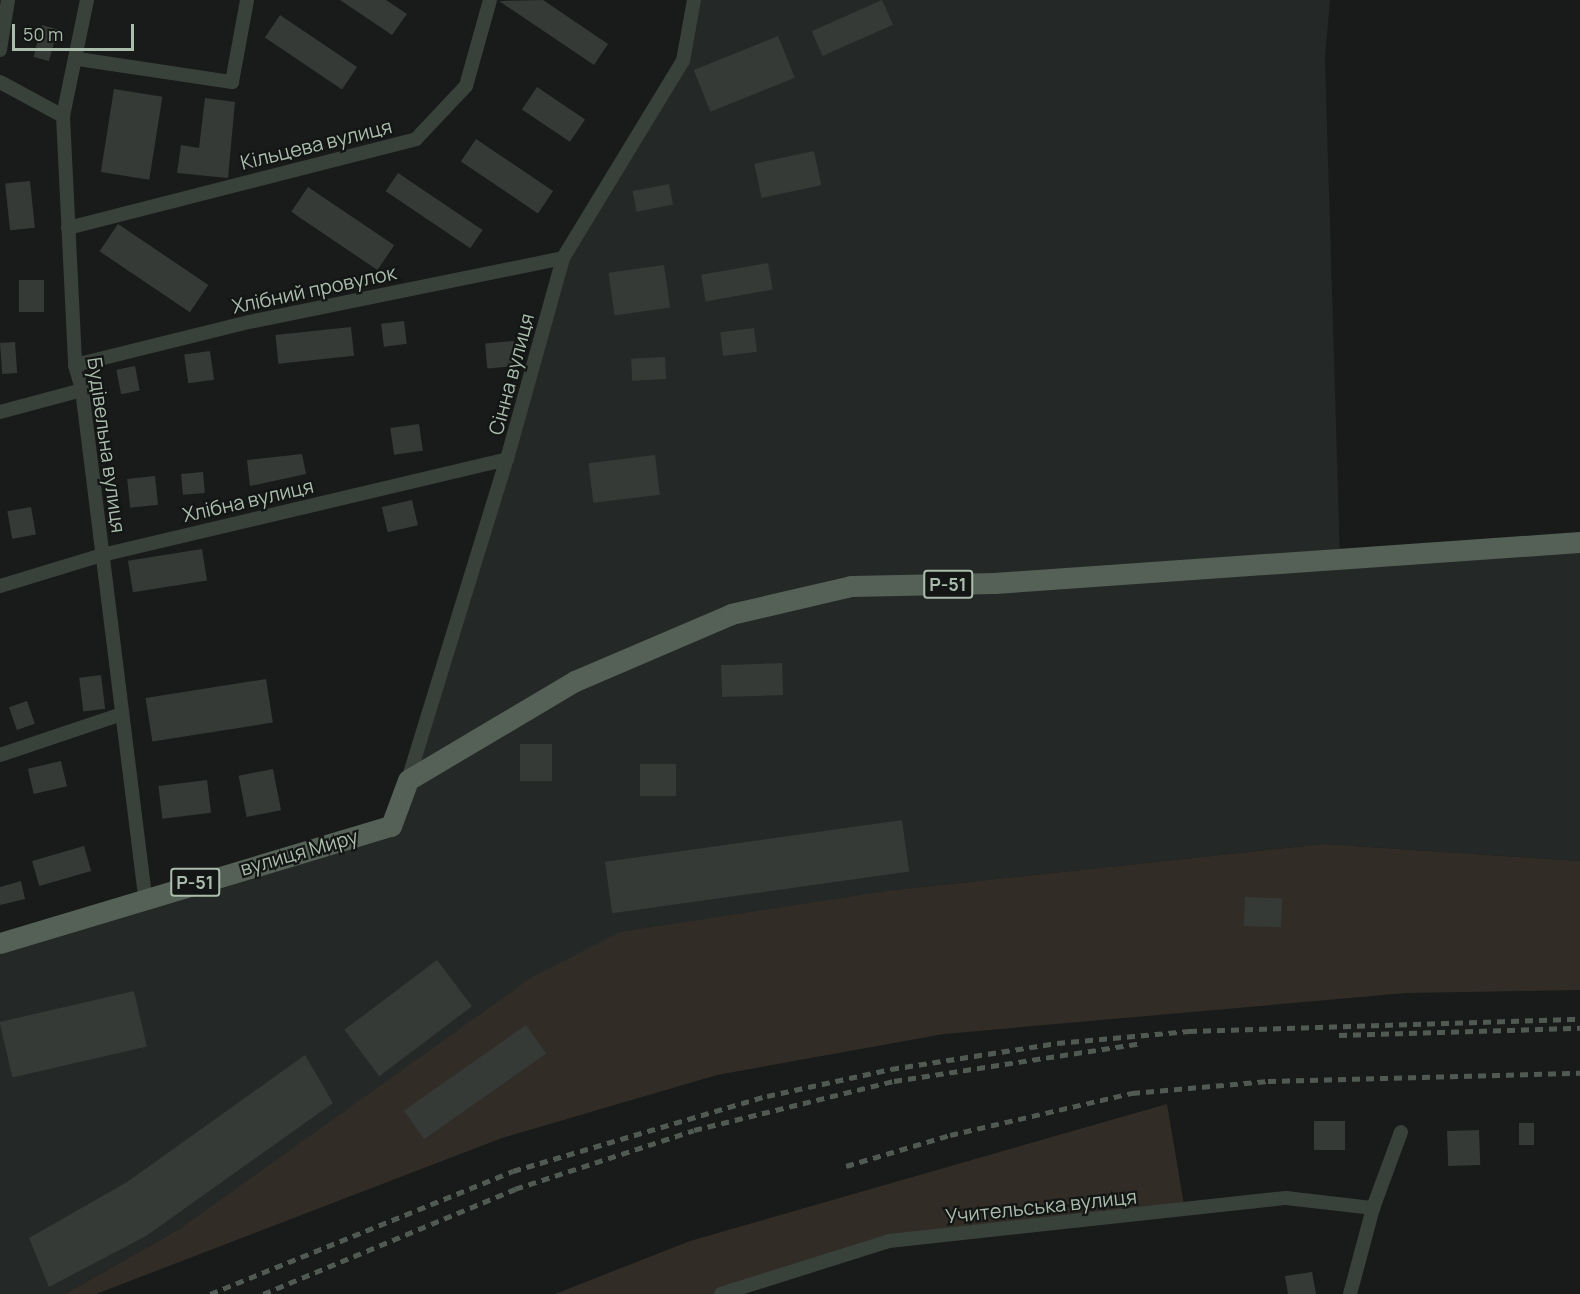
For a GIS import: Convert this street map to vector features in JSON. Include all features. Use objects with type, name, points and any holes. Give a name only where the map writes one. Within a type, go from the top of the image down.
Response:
[{"type":"main road","name":"Р-51","points":[[408,780],[575,681],[731,614],[851,586],[994,583],[1580,542]]},
{"type":"main road","name":"вулиця Миру","points":[[0,943],[146,896],[391,826],[408,780]]},
{"type":"street","points":[[0,50],[8,0]]},
{"type":"street","name":"Будівельна вулиця","points":[[87,0],[78,59],[63,116],[75,365],[82,390],[146,896]]},
{"type":"street","points":[[78,59],[232,82],[247,0]]},
{"type":"street","name":"Кільцева вулиця","points":[[68,228],[416,138],[466,86],[489,0]]},
{"type":"street","name":"Сінна вулиця","points":[[408,780],[507,459],[563,258],[683,61],[694,0]]},
{"type":"street","points":[[0,82],[63,116]]},
{"type":"street","name":"Хлібний провулок","points":[[75,365],[249,322],[563,258]]},
{"type":"street","points":[[0,412],[82,390]]},
{"type":"street","name":"Хлібна вулиця","points":[[0,586],[102,555],[507,459]]},
{"type":"street","points":[[0,755],[122,714]]},
{"type":"street","points":[[1350,1294],[1373,1208],[1401,1132]]},
{"type":"street","name":"Учительська вулиця","points":[[721,1294],[889,1241],[1286,1198],[1373,1208]]},
{"type":"shaded area","points":[[694,0],[1330,0],[1325,58],[1340,559],[1580,542],[1580,861],[1324,844],[894,890],[181,1228],[65,1294],[0,1294],[0,943],[391,825],[563,258],[683,61]]},
{"type":"shaded area","points":[[1324,844],[1580,861],[1580,990],[1406,993],[944,1034],[717,1075],[502,1138],[96,1294],[65,1294],[181,1228],[532,977],[620,932],[894,890]]},
{"type":"shaded area","points":[[1167,1104],[1185,1211],[889,1241],[721,1294],[555,1294],[690,1241]]},
{"type":"building","points":[[340,0],[386,0],[407,14],[392,35]]},
{"type":"building","points":[[543,0],[608,44],[594,65],[499,1]]},
{"type":"building","points":[[882,0],[893,25],[823,56],[812,31]]},
{"type":"building","points":[[280,15],[357,67],[342,89],[265,37]]},
{"type":"building","points":[[42,25],[57,29],[49,61],[33,57]]},
{"type":"building","points":[[778,36],[795,78],[710,112],[694,70]]},
{"type":"building","points":[[537,87],[585,119],[570,142],[522,109]]},
{"type":"building","points":[[114,89],[162,97],[149,180],[101,172]]},
{"type":"building","points":[[205,98],[235,102],[228,178],[177,173],[181,145],[199,148]]},
{"type":"building","points":[[476,139],[553,191],[538,213],[461,161]]},
{"type":"building","points":[[814,151],[821,185],[762,198],[754,164]]},
{"type":"building","points":[[398,173],[483,230],[470,248],[386,191]]},
{"type":"building","points":[[30,181],[35,228],[10,230],[5,184]]},
{"type":"building","points":[[669,184],[673,205],[637,212],[633,191]]},
{"type":"building","points":[[308,187],[394,245],[377,270],[291,212]]},
{"type":"building","points":[[118,224],[208,285],[190,312],[100,251]]},
{"type":"building","points":[[768,263],[773,290],[706,301],[701,275]]},
{"type":"building","points":[[664,265],[670,308],[615,315],[609,273]]},
{"type":"building","points":[[19,280],[44,280],[44,312],[19,312]]},
{"type":"building","points":[[404,321],[407,344],[384,347],[381,324]]},
{"type":"building","points":[[351,327],[354,356],[278,364],[275,335]]},
{"type":"building","points":[[754,328],[757,352],[723,356],[720,332]]},
{"type":"building","points":[[514,341],[516,366],[487,368],[485,344]]},
{"type":"building","points":[[15,342],[17,373],[2,374],[0,343]]},
{"type":"building","points":[[210,351],[214,380],[188,383],[184,355]]},
{"type":"building","points":[[665,357],[666,379],[632,381],[631,359]]},
{"type":"building","points":[[135,366],[140,391],[121,394],[116,370]]},
{"type":"building","points":[[419,424],[423,451],[394,455],[390,428]]},
{"type":"building","points":[[302,454],[306,474],[250,486],[247,460]]},
{"type":"building","points":[[655,455],[660,495],[593,503],[588,463]]},
{"type":"building","points":[[203,472],[205,493],[183,495],[181,474]]},
{"type":"building","points":[[155,476],[158,505],[130,508],[127,479]]},
{"type":"building","points":[[412,500],[418,525],[388,532],[382,507]]},
{"type":"building","points":[[31,507],[36,535],[12,539],[7,511]]},
{"type":"building","points":[[202,549],[207,581],[133,592],[128,561]]},
{"type":"building","points":[[782,663],[783,695],[722,697],[721,665]]},
{"type":"building","points":[[101,675],[105,709],[83,711],[79,678]]},
{"type":"building","points":[[266,679],[273,722],[152,742],[146,698]]},
{"type":"building","points":[[27,701],[35,724],[17,730],[9,707]]},
{"type":"building","points":[[520,744],[552,744],[552,781],[520,781]]},
{"type":"building","points":[[61,761],[67,786],[34,794],[28,769]]},
{"type":"building","points":[[640,764],[676,764],[676,796],[640,796]]},
{"type":"building","points":[[273,769],[281,810],[247,817],[239,776]]},
{"type":"building","points":[[207,780],[211,813],[162,819],[158,786]]},
{"type":"building","points":[[902,820],[909,871],[612,913],[605,862]]},
{"type":"building","points":[[84,846],[91,871],[39,886],[32,861]]},
{"type":"building","points":[[21,881],[25,899],[0,905],[0,887]]},
{"type":"building","points":[[1245,897],[1282,898],[1281,927],[1244,926]]},
{"type":"building","points":[[437,960],[472,1006],[379,1076],[344,1030]]},
{"type":"building","points":[[134,991],[147,1047],[12,1078],[0,1022]]},
{"type":"building","points":[[526,1025],[546,1054],[424,1139],[404,1110]]},
{"type":"building","points":[[305,1055],[333,1103],[146,1236],[49,1287],[29,1238],[127,1182]]},
{"type":"building","points":[[1314,1121],[1345,1121],[1345,1150],[1314,1150]]},
{"type":"building","points":[[1519,1123],[1534,1123],[1534,1145],[1519,1145]]},
{"type":"building","points":[[1479,1130],[1480,1165],[1448,1166],[1447,1131]]},
{"type":"building","points":[[1312,1272],[1316,1294],[1288,1294],[1285,1276]]},
{"type":"railway","points":[[210,1294],[513,1171],[767,1096],[891,1069],[1057,1043],[1189,1031],[1580,1019]]},
{"type":"railway","points":[[1339,1035],[1580,1028]]},
{"type":"railway","points":[[263,1294],[515,1189],[694,1130],[894,1081],[1141,1043]]},
{"type":"railway","points":[[846,1166],[950,1135],[1132,1093],[1268,1081],[1580,1073]]}]
